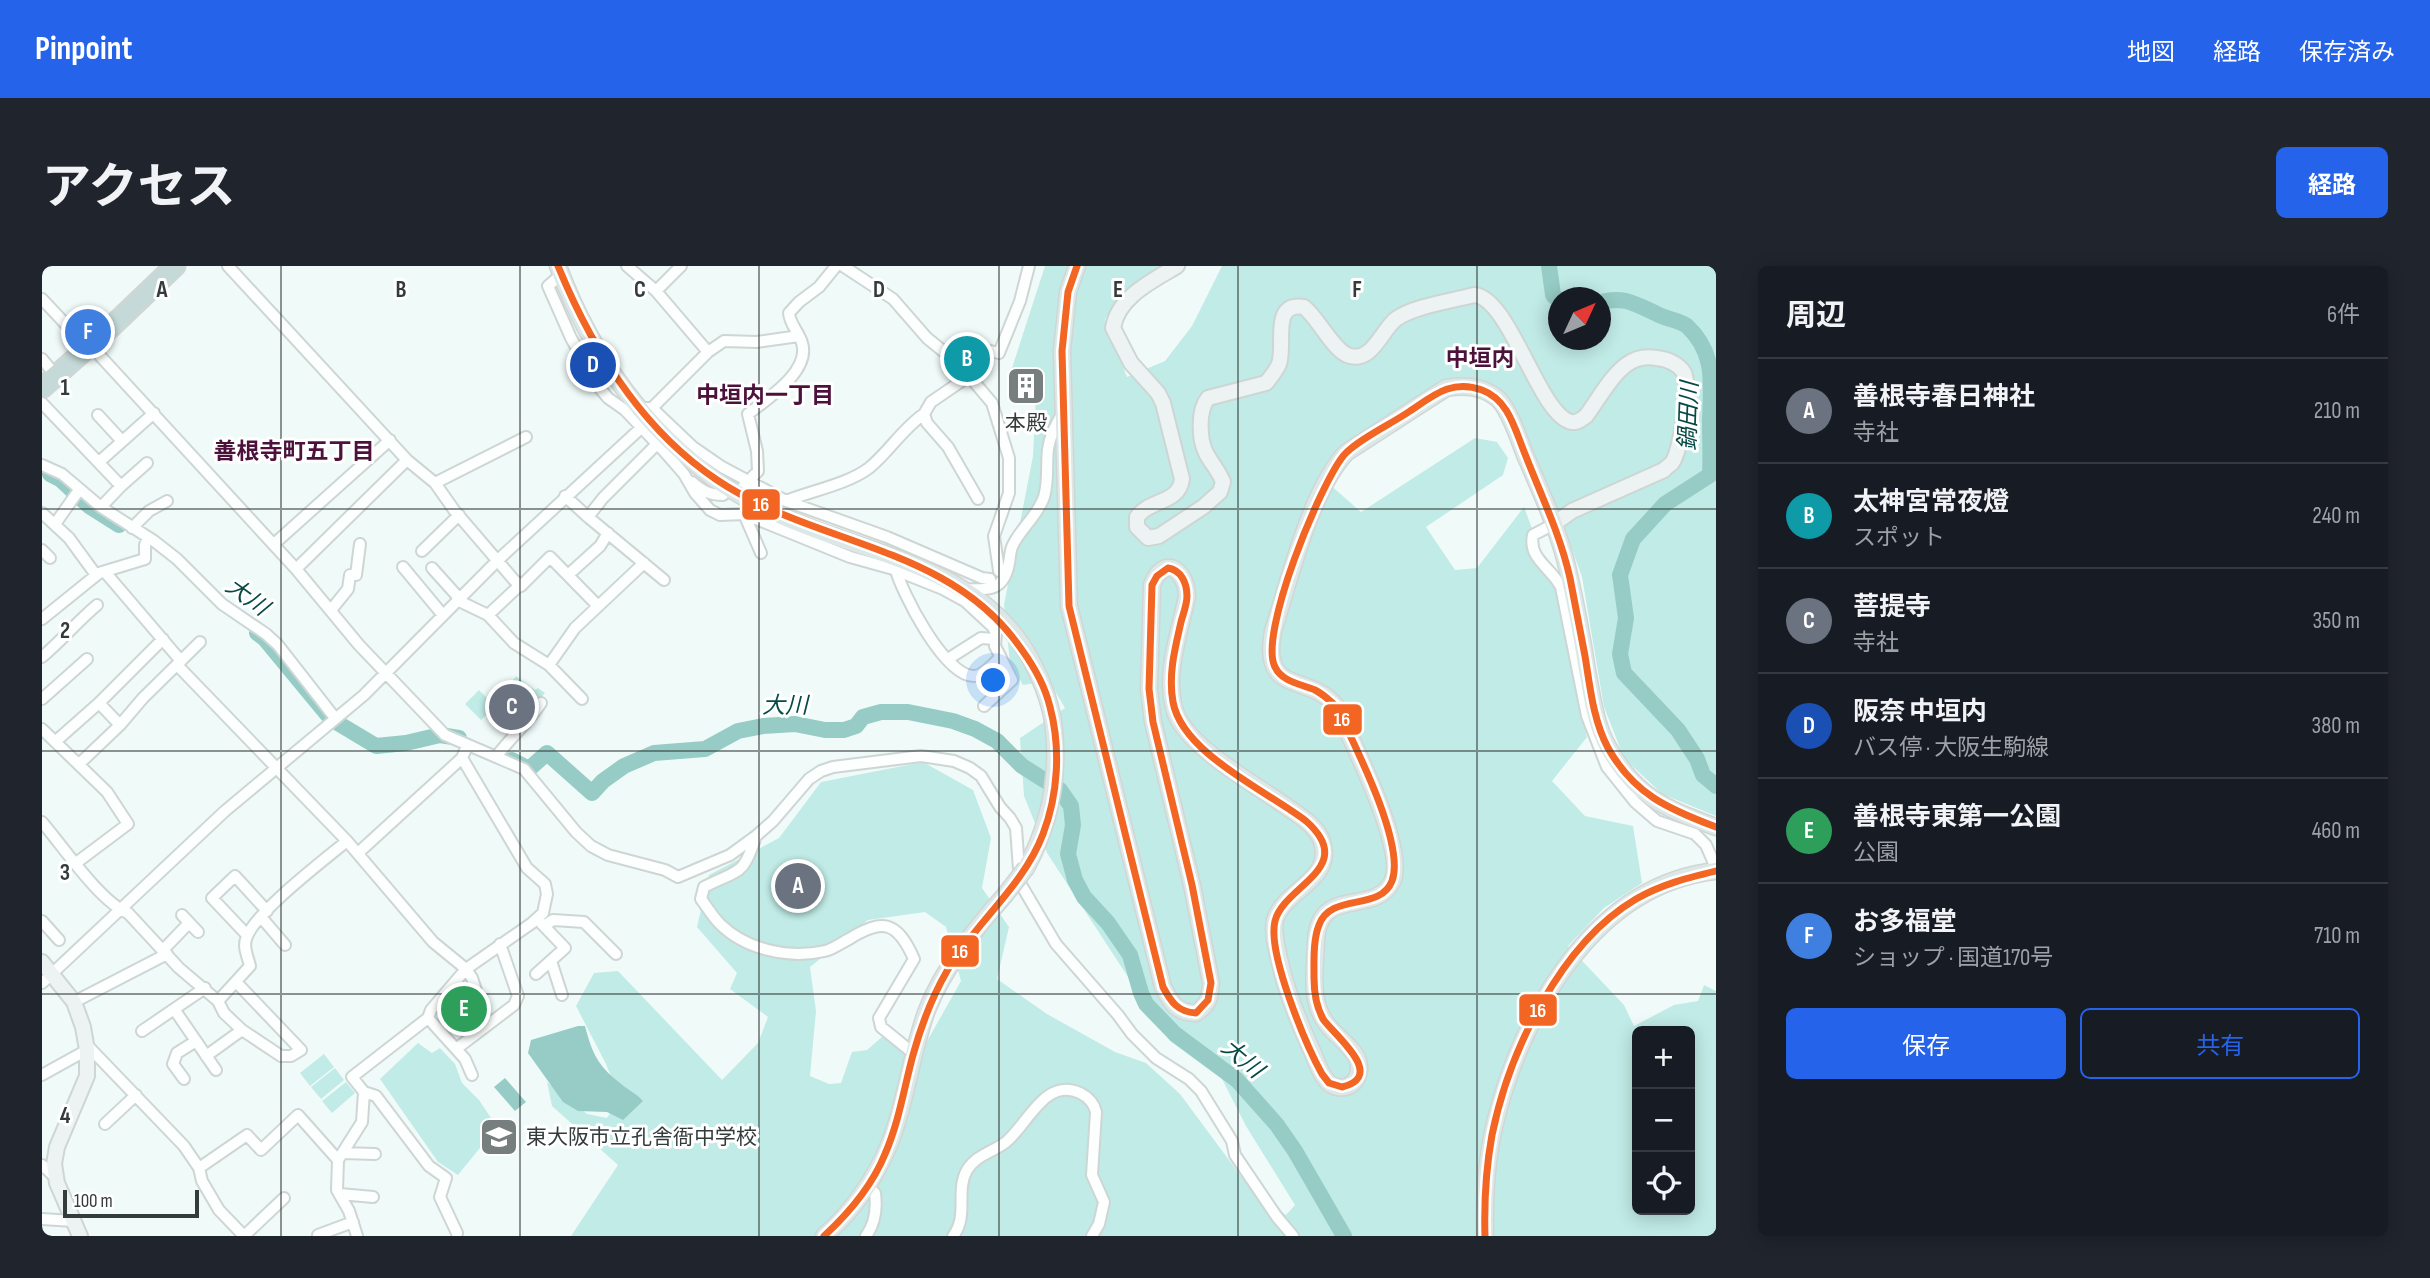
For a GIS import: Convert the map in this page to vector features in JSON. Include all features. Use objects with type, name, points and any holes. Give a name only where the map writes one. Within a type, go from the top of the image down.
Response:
[{"type":"highway","points":[[49,382],[175,266]]},
{"type":"main road","points":[[1077,266],[1068,292],[1064,322],[1062,414],[1069,606],[1130,861],[1163,987],[1170,1003],[1178,1009],[1196,1013],[1206,1006],[1210,998],[1211,982],[1192,885],[1153,722],[1149,689],[1152,585],[1155,576],[1162,570],[1171,568],[1184,578],[1186,586],[1171,679],[1172,698],[1178,720],[1198,745],[1312,826],[1322,841],[1324,858],[1320,869],[1279,909],[1274,928],[1282,969],[1296,1016],[1324,1079],[1334,1087],[1342,1088],[1357,1080],[1357,1057],[1324,1022],[1316,1005],[1317,933],[1329,910],[1339,904],[1376,897],[1392,883],[1396,858],[1388,830],[1336,706],[1322,693],[1284,678],[1277,672],[1272,661],[1273,631],[1318,495],[1335,463],[1446,388],[1460,386],[1481,389],[1498,399],[1511,421],[1554,524],[1569,573],[1593,700],[1607,745],[1630,779],[1645,794],[1661,806],[1716,828]]},
{"type":"main road","points":[[1177,266],[1137,292],[1119,311],[1113,328],[1131,363],[1158,393],[1163,403],[1182,479],[1181,488],[1176,494],[1146,507],[1137,517],[1137,527],[1148,538],[1159,537],[1220,492],[1223,482],[1204,448],[1201,411],[1203,404],[1208,398],[1266,383],[1278,365],[1282,323],[1288,308],[1304,307],[1346,355],[1353,356],[1370,351],[1397,317],[1474,295],[1481,295],[1488,300],[1502,319],[1538,384],[1562,418],[1572,422],[1586,416],[1625,366],[1635,360],[1648,357],[1663,359],[1682,370],[1686,379],[1682,424],[1672,462],[1664,470],[1572,510],[1554,524]]},
{"type":"main road","points":[[557,272],[596,350],[636,405],[695,463],[742,496],[776,514],[901,559],[965,589],[994,612],[1027,653],[1049,700],[1057,757],[1049,816],[1039,845],[1026,868],[973,930],[928,1007],[889,1144],[867,1186],[824,1236]]},
{"type":"main road","points":[[1485,1236],[1487,1166],[1496,1120],[1516,1060],[1540,1005],[1577,954],[1600,928],[1625,906],[1653,888],[1674,879],[1716,869]]},
{"type":"main road","points":[[42,962],[47,978],[74,1002],[83,1027],[86,1046],[87,1076],[57,1147],[54,1164],[55,1177],[77,1232]]},
{"type":"street","points":[[228,266],[407,460],[435,483],[459,515],[520,584]]},
{"type":"street","points":[[627,266],[656,291],[708,352]]},
{"type":"street","points":[[656,291],[681,266]]},
{"type":"street","points":[[747,483],[758,471],[757,450],[748,414],[777,391],[802,361],[804,351],[789,320],[789,313],[819,287],[836,266]]},
{"type":"street","points":[[636,405],[747,483],[982,578],[994,575],[994,536],[1009,493],[1009,458],[992,403],[959,364],[927,338],[893,299],[844,266]]},
{"type":"street","points":[[959,364],[976,348],[999,353],[1020,302],[1029,266]]},
{"type":"street","points":[[42,299],[154,413],[274,544],[386,674],[445,735],[524,769],[576,832],[608,855],[665,870],[678,877],[730,855],[773,821],[809,779],[834,767],[921,757],[954,761],[981,776],[1016,828],[1020,883],[1055,944],[1132,1034],[1156,1058],[1189,1079],[1200,1091],[1232,1142],[1235,1155],[1293,1236]]},
{"type":"street","points":[[636,405],[724,341],[757,342],[799,336]]},
{"type":"street","points":[[42,359],[49,382]]},
{"type":"street","points":[[786,501],[866,471],[911,423],[924,414],[931,402],[969,376]]},
{"type":"street","points":[[42,402],[121,486]]},
{"type":"street","points":[[636,405],[641,428],[684,474],[701,489],[713,495],[723,495]]},
{"type":"street","points":[[99,462],[154,413]]},
{"type":"street","points":[[924,414],[927,423],[948,447],[978,499]]},
{"type":"street","points":[[965,589],[991,590],[1007,574],[1012,547],[1032,520],[1043,499],[1048,477],[1051,435],[1062,414]]},
{"type":"street","points":[[99,415],[122,441]]},
{"type":"street","points":[[47,978],[225,811],[386,674],[442,614],[565,496],[641,428]]},
{"type":"street","points":[[435,483],[526,437]]},
{"type":"street","points":[[274,544],[390,440]]},
{"type":"street","points":[[588,517],[603,498],[657,444]]},
{"type":"street","points":[[296,569],[407,460]]},
{"type":"street","points":[[101,507],[147,463]]},
{"type":"street","points":[[42,465],[62,474],[101,507],[177,559],[222,604],[278,646],[333,720]]},
{"type":"street","points":[[684,474],[695,493],[710,510],[720,515],[744,513],[850,556],[895,567],[965,601],[993,627],[996,633],[995,646],[1012,680],[984,706]]},
{"type":"street","points":[[42,532],[53,523],[79,490]]},
{"type":"street","points":[[565,496],[664,580]]},
{"type":"street","points":[[132,528],[149,511],[167,501]]},
{"type":"street","points":[[42,513],[163,639],[179,663],[275,768],[358,853],[433,942],[466,969],[472,978],[487,1025]]},
{"type":"street","points":[[744,513],[761,554]]},
{"type":"street","points":[[422,551],[459,515]]},
{"type":"street","points":[[1554,524],[1532,535],[1530,545],[1533,553],[1555,575],[1561,587],[1587,716],[1607,766],[1635,802],[1657,821],[1695,834],[1706,845],[1716,869]]},
{"type":"street","points":[[755,543],[772,525]]},
{"type":"street","points":[[568,575],[600,546],[608,533]]},
{"type":"street","points":[[42,619],[100,573],[145,559],[148,537]]},
{"type":"street","points":[[331,610],[348,589],[350,575],[356,575],[360,544]]},
{"type":"street","points":[[488,615],[550,557],[598,606]]},
{"type":"street","points":[[549,665],[575,628],[644,563]]},
{"type":"street","points":[[403,567],[442,614]]},
{"type":"street","points":[[895,567],[927,636],[948,659],[969,676],[979,676],[1000,657]]},
{"type":"street","points":[[432,568],[458,599],[488,615],[514,643],[549,665],[582,699]]},
{"type":"street","points":[[42,657],[68,636],[70,628],[97,605]]},
{"type":"street","points":[[948,659],[981,638],[994,639]]},
{"type":"street","points":[[56,741],[99,703],[163,639]]},
{"type":"street","points":[[79,764],[200,642]]},
{"type":"street","points":[[42,699],[87,659]]},
{"type":"street","points":[[99,703],[120,725]]},
{"type":"street","points":[[496,757],[541,703]]},
{"type":"street","points":[[42,729],[107,792],[128,824],[76,863]]},
{"type":"street","points":[[358,853],[462,758],[467,746]]},
{"type":"street","points":[[462,758],[527,868],[545,884],[547,894],[541,922]]},
{"type":"street","points":[[42,822],[120,910],[128,913],[179,968],[218,1000],[225,1013],[242,1030],[281,1056],[291,1056],[300,1050],[237,983]]},
{"type":"street","points":[[756,836],[748,863],[734,874],[704,887],[701,899],[721,925],[740,940],[776,953],[808,954],[828,951],[867,927],[881,925],[897,929],[914,959],[879,1018],[881,1027],[913,1053]]},
{"type":"street","points":[[218,1000],[237,983],[250,966],[244,946],[247,935],[264,914],[347,841]]},
{"type":"street","points":[[247,935],[212,898],[235,876],[285,945]]},
{"type":"street","points":[[74,1002],[165,952],[185,919],[198,932]]},
{"type":"street","points":[[42,921],[55,935],[42,939]]},
{"type":"street","points":[[536,974],[565,948],[541,922]]},
{"type":"street","points":[[457,1233],[440,1197],[446,1178],[429,1166],[376,1096],[364,1092],[352,1077],[428,1018],[431,1010],[466,969],[500,944],[541,922],[584,922],[616,954]]},
{"type":"street","points":[[456,1049],[514,1004],[518,996],[500,944]]},
{"type":"street","points":[[551,961],[562,995]]},
{"type":"street","points":[[142,1031],[205,988]]},
{"type":"street","points":[[174,1009],[216,1070]]},
{"type":"street","points":[[428,1018],[465,1059],[472,1075]]},
{"type":"street","points":[[206,1056],[242,1030]]},
{"type":"street","points":[[184,1079],[173,1063],[177,1053],[196,1041]]},
{"type":"street","points":[[42,1075],[86,1046],[184,1146],[199,1168],[202,1181],[219,1210],[244,1236],[284,1198]]},
{"type":"street","points":[[953,1236],[961,1226],[962,1181],[969,1166],[984,1153],[1004,1143],[1052,1092],[1059,1089],[1072,1089],[1086,1096],[1095,1105],[1092,1175],[1104,1202],[1099,1224],[1092,1236]]},
{"type":"street","points":[[358,1236],[337,1190],[340,1156],[362,1122],[364,1092]]},
{"type":"street","points":[[106,1124],[136,1095]]},
{"type":"street","points":[[199,1168],[247,1135],[261,1150],[298,1115],[340,1156],[374,1154]]},
{"type":"street","points":[[42,1165],[55,1177]]},
{"type":"street","points":[[866,1236],[872,1228],[876,1207],[875,1194],[867,1186]]},
{"type":"street","points":[[340,1194],[373,1197]]},
{"type":"street","points":[[42,1219],[77,1232]]},
{"type":"street","points":[[318,1235],[353,1222]]},
{"type":"shaded area","points":[[1045,266],[1164,266],[1117,304],[1105,319],[1127,377],[1165,361],[1192,326],[1222,266],[1716,266],[1716,816],[1662,794],[1624,758],[1604,707],[1582,577],[1559,513],[1516,419],[1502,396],[1452,382],[1353,442],[1327,462],[1320,476],[1361,512],[1475,438],[1497,442],[1508,458],[1503,475],[1426,527],[1455,570],[1477,568],[1524,507],[1555,590],[1587,737],[1552,781],[1585,816],[1633,826],[1642,883],[1604,908],[1568,946],[1624,1005],[1634,1026],[1674,1005],[1698,1001],[1704,985],[1716,991],[1716,1236],[571,1236],[618,1165],[552,1106],[547,1082],[587,1114],[607,1118],[620,1099],[606,1064],[576,1006],[594,973],[618,971],[722,1080],[758,1043],[768,1017],[730,989],[737,973],[697,927],[709,875],[779,838],[821,782],[923,762],[973,790],[991,838],[982,888],[1009,927],[997,979],[1047,1014],[1115,1052],[1146,1063],[1180,1094],[1249,1187],[1286,1215],[1295,1205],[1246,1126],[1222,1079],[1170,1041],[1047,853],[1024,796],[1020,738],[1065,708],[1049,681],[1023,685],[1010,663],[1004,605],[1033,456],[1036,394],[1011,371]],"holes":[[[925,912],[946,927],[961,981],[917,1059],[883,1036],[867,1050],[852,1052],[841,1083],[829,1084],[810,1076],[816,1011],[810,967],[868,920]]]},
{"type":"shaded area","points":[[516,676],[535,690],[538,688],[545,693],[535,705],[511,683]]},
{"type":"shaded area","points":[[479,690],[495,706],[481,720],[465,704]]},
{"type":"shaded area","points":[[470,993],[476,1006],[461,1021],[452,1012]]},
{"type":"shaded area","points":[[585,1026],[593,1051],[606,1071],[643,1101],[623,1120],[607,1112],[578,1111],[563,1102],[528,1053],[531,1040]]},
{"type":"shaded area","points":[[418,1043],[432,1053],[440,1048],[455,1064],[462,1083],[479,1100],[497,1127],[458,1175],[438,1162],[380,1079]]},
{"type":"shaded area","points":[[324,1054],[334,1067],[310,1086],[300,1073]]},
{"type":"shaded area","points":[[335,1068],[344,1080],[321,1099],[311,1087]]},
{"type":"shaded area","points":[[505,1078],[526,1102],[515,1111],[494,1087]]},
{"type":"shaded area","points":[[346,1082],[355,1093],[332,1113],[322,1101]]},
{"type":"waterway","name":"鍋田川","points":[[1549,266],[1552,287]]},
{"type":"waterway","name":"鍋田川","points":[[1611,301],[1630,302],[1687,326],[1703,347],[1710,369],[1710,475],[1665,504],[1633,539],[1620,575],[1626,618],[1620,654],[1624,673],[1678,730],[1697,759],[1703,775],[1716,786]]},
{"type":"waterway","name":"大川","points":[[50,474],[60,479],[89,506],[119,525]]},
{"type":"waterway","name":"大川","points":[[257,633],[331,719],[376,746],[406,743],[440,735],[459,738]]},
{"type":"waterway","name":"大川","points":[[512,760],[529,769],[547,753],[592,793],[624,766],[654,753],[705,749],[738,731],[763,726],[795,724],[825,730],[844,730],[856,726],[863,717],[881,712],[908,712],[953,721],[997,741],[1022,766],[1060,790],[1071,806],[1073,825],[1068,854],[1075,880],[1084,897],[1108,923],[1130,955],[1146,1004],[1175,1034],[1237,1080],[1277,1125],[1344,1236]]},
{"type":"transit line","name":"16","points":[[558,266],[586,327],[622,385],[642,412],[690,460],[717,480],[756,502],[920,567],[958,588],[992,615],[1022,650],[1039,677],[1048,699],[1057,755],[1055,787],[1043,834],[1024,871],[947,971],[920,1033],[894,1130],[880,1166],[859,1198],[824,1236]]},
{"type":"transit line","name":"16","points":[[1077,266],[1068,292],[1062,351],[1069,606],[1163,987],[1176,1005],[1184,1011],[1196,1013],[1208,1000],[1211,983],[1192,885],[1153,722],[1149,689],[1152,585],[1157,576],[1168,568],[1180,574],[1187,591],[1172,672],[1173,702],[1180,721],[1192,738],[1209,754],[1306,821],[1320,837],[1325,851],[1322,864],[1281,908],[1275,921],[1277,954],[1298,1021],[1322,1074],[1329,1083],[1342,1087],[1355,1082],[1360,1074],[1354,1054],[1323,1019],[1319,1009],[1314,983],[1316,937],[1325,915],[1334,909],[1367,900],[1386,890],[1392,881],[1392,843],[1376,793],[1336,706],[1318,692],[1282,676],[1275,667],[1272,650],[1275,624],[1307,526],[1333,471],[1344,455],[1366,438],[1444,390],[1461,386],[1482,390],[1499,401],[1514,426],[1566,562],[1593,703],[1608,748],[1629,777],[1654,798],[1683,814],[1716,827]]},
{"type":"transit line","name":"16","points":[[1485,1236],[1485,1198],[1492,1135],[1511,1069],[1542,1003],[1584,943],[1609,919],[1636,899],[1665,885],[1716,871]]},
{"type":"place","name":"お多福堂","points":[[88,332]]},
{"type":"place","name":"太神宮常夜燈","points":[[967,359]]},
{"type":"place","name":"阪奈 中垣内","points":[[593,365]]},
{"type":"place","name":"本殿","points":[[1026,386]]},
{"type":"place","name":"菩提寺","points":[[512,707]]},
{"type":"place","name":"善根寺春日神社","points":[[798,886]]},
{"type":"place","name":"善根寺東第一公園","points":[[464,1009]]},
{"type":"place","name":"東大阪市立孔舎衙中学校","points":[[499,1137]]},
{"type":"district","name":"中垣内","points":[[1480,359]]},
{"type":"district","name":"中垣内一丁目","points":[[765,396]]},
{"type":"district","name":"善根寺町五丁目","points":[[294,452]]}]
